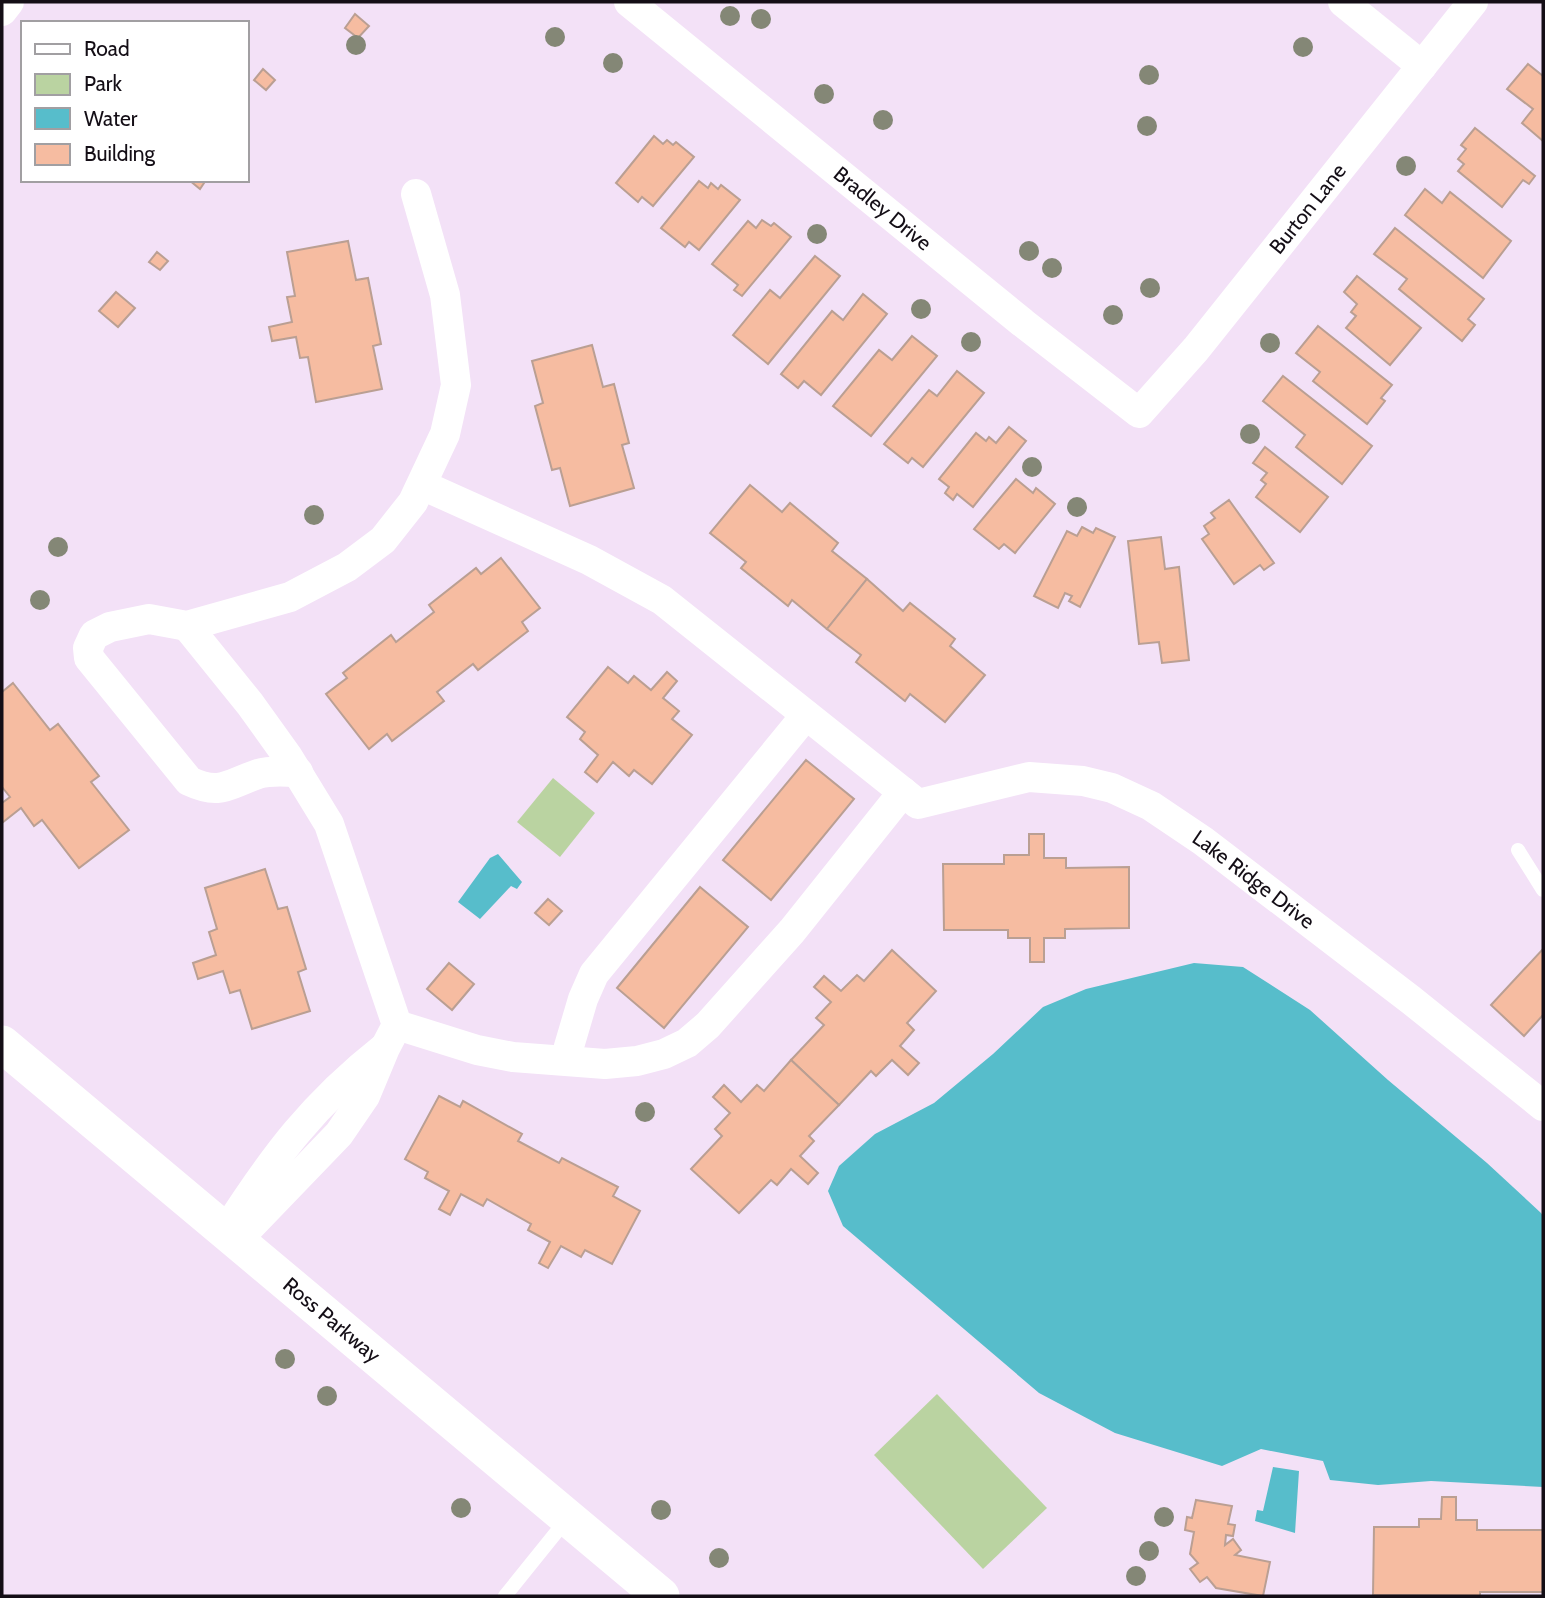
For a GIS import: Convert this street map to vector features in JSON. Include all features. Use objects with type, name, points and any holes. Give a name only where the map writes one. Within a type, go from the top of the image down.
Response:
[{"type":"street","points":[[2,11],[9,2]]},
{"type":"street","name":"Bradley Drive","points":[[629,2],[1004,308],[1139,413]]},
{"type":"street","points":[[1343,2],[1422,66]]},
{"type":"street","name":"Burton Lane","points":[[1139,413],[1196,349],[1473,2]]},
{"type":"street","points":[[298,772],[261,773],[227,787],[207,789],[189,781],[89,658],[88,648],[94,635],[110,627],[149,619],[187,626],[290,597],[347,566],[383,540],[413,502],[446,434],[456,385],[445,295],[416,194]]},
{"type":"street","points":[[391,1036],[513,1056],[605,1065],[664,1054],[687,1043],[708,1025],[910,798],[662,600],[589,560],[422,485]]},
{"type":"street","points":[[187,626],[250,704],[298,772],[329,824],[391,1036],[365,1096],[339,1134],[231,1235]]},
{"type":"street","points":[[565,1060],[583,999],[594,974],[806,715]]},
{"type":"street","name":"Lake Ridge Drive","points":[[910,798],[1029,777],[1083,780],[1112,788],[1142,801],[1203,841],[1411,1000],[1543,1106]]},
{"type":"street","name":"Ross Parkway","points":[[2,1044],[661,1596]]},
{"type":"lane","points":[[1518,850],[1543,890]]},
{"type":"lane","points":[[505,1596],[568,1518]]},
{"type":"green space","points":[[553,778],[595,813],[560,857],[517,822]]},
{"type":"green space","points":[[937,1394],[1047,1508],[983,1569],[874,1455]]},
{"type":"water","points":[[498,854],[522,882],[517,889],[511,886],[480,919],[458,902],[490,858]]},
{"type":"water","points":[[1194,963],[1243,967],[1310,1010],[1487,1163],[1543,1216],[1543,1487],[1431,1481],[1378,1485],[1330,1480],[1323,1461],[1261,1449],[1222,1466],[1115,1433],[1039,1393],[843,1226],[828,1191],[839,1166],[875,1134],[934,1103],[993,1054],[1043,1007],[1086,989]]},
{"type":"water","points":[[1273,1467],[1299,1471],[1295,1533],[1255,1521],[1257,1510],[1263,1511]]},
{"type":"building","points":[[355,14],[369,26],[358,38],[345,28]]},
{"type":"building","points":[[1528,64],[1543,76],[1543,141],[1522,123],[1533,109],[1507,89]]},
{"type":"building","points":[[263,69],[275,80],[266,90],[254,80]]},
{"type":"building","points":[[1475,128],[1535,176],[1529,184],[1523,180],[1502,207],[1458,171],[1464,164],[1458,159],[1466,149],[1461,145]]},
{"type":"building","points":[[654,136],[663,144],[667,140],[673,145],[676,142],[694,157],[653,206],[642,197],[638,202],[616,183]]},
{"type":"building","points":[[699,181],[708,188],[711,183],[718,189],[721,185],[740,200],[699,250],[689,242],[685,247],[661,228]]},
{"type":"building","points":[[191,182],[205,182],[200,189]]},
{"type":"building","points":[[1425,189],[1442,203],[1450,192],[1511,241],[1483,278],[1405,215]]},
{"type":"building","points":[[762,220],[771,226],[774,223],[791,237],[742,296],[734,290],[738,285],[712,264],[748,221],[756,228]]},
{"type":"building","points":[[1395,228],[1484,299],[1468,319],[1475,325],[1462,341],[1399,289],[1407,279],[1374,254]]},
{"type":"building","points":[[348,241],[356,280],[368,278],[381,344],[373,346],[382,389],[316,402],[308,357],[300,358],[296,337],[272,341],[269,327],[292,322],[287,297],[295,296],[287,252]]},
{"type":"building","points":[[157,252],[168,261],[160,270],[149,262]]},
{"type":"building","points":[[815,256],[840,276],[768,364],[733,335],[770,290],[780,298]]},
{"type":"building","points":[[1357,276],[1421,328],[1390,365],[1346,328],[1356,316],[1351,312],[1357,304],[1344,292]]},
{"type":"building","points":[[116,292],[135,308],[118,327],[99,311]]},
{"type":"building","points":[[863,294],[887,314],[821,395],[804,381],[798,388],[781,374],[832,311],[843,320]]},
{"type":"building","points":[[1318,326],[1392,385],[1381,398],[1385,401],[1367,424],[1313,381],[1320,372],[1296,353]]},
{"type":"building","points":[[912,336],[937,356],[871,436],[833,406],[879,350],[892,360]]},
{"type":"building","points":[[592,345],[603,387],[614,384],[629,443],[622,445],[634,488],[570,506],[560,468],[552,470],[535,406],[543,403],[532,361]]},
{"type":"building","points":[[957,371],[984,393],[923,467],[912,458],[908,463],[884,444],[929,390],[937,396]]},
{"type":"building","points":[[1283,376],[1372,446],[1342,484],[1296,447],[1305,435],[1263,401]]},
{"type":"building","points":[[1009,427],[1026,441],[973,507],[957,494],[953,500],[945,493],[949,487],[939,479],[976,433],[986,441],[989,437],[996,443]]},
{"type":"building","points":[[1265,447],[1328,497],[1300,532],[1256,497],[1266,484],[1261,480],[1267,473],[1253,463]]},
{"type":"building","points":[[1016,479],[1033,493],[1036,488],[1055,504],[1015,553],[1004,544],[999,549],[974,529]]},
{"type":"building","points":[[750,485],[782,512],[790,503],[838,543],[832,551],[867,579],[827,629],[792,600],[788,606],[741,568],[746,562],[710,533]]},
{"type":"building","points":[[1229,500],[1274,563],[1264,570],[1260,565],[1234,584],[1202,539],[1209,534],[1204,526],[1215,518],[1211,513]]},
{"type":"building","points":[[1082,527],[1093,533],[1096,528],[1115,537],[1080,607],[1069,601],[1072,596],[1065,593],[1058,608],[1034,596],[1067,531],[1077,536]]},
{"type":"building","points":[[1161,537],[1165,569],[1179,567],[1189,660],[1162,663],[1159,642],[1139,644],[1128,541]]},
{"type":"building","points":[[501,558],[540,608],[522,622],[528,631],[478,670],[473,664],[437,692],[444,701],[392,741],[387,734],[369,749],[326,694],[347,678],[343,673],[391,635],[396,642],[434,612],[429,605],[476,568],[481,574]]},
{"type":"building","points":[[867,579],[903,611],[910,603],[955,639],[950,646],[985,675],[945,722],[910,694],[905,701],[856,662],[861,655],[827,629]]},
{"type":"building","points":[[608,667],[628,683],[634,676],[651,690],[667,672],[677,681],[663,698],[679,711],[672,719],[692,735],[652,784],[634,770],[629,776],[613,762],[597,782],[585,772],[598,755],[580,739],[585,732],[567,717]]},
{"type":"building","points":[[13,683],[50,730],[58,724],[99,776],[91,782],[129,830],[79,868],[42,820],[34,826],[21,808],[2,823],[2,803],[10,797],[2,787],[2,692]]},
{"type":"building","points":[[806,760],[854,799],[771,900],[723,860]]},
{"type":"building","points":[[1029,834],[1044,834],[1044,858],[1066,858],[1066,868],[1129,867],[1129,928],[1065,929],[1065,938],[1044,938],[1044,962],[1030,962],[1030,938],[1008,938],[1008,930],[944,930],[943,864],[1004,864],[1004,855],[1029,855]]},
{"type":"building","points":[[265,869],[278,909],[287,907],[306,969],[298,972],[310,1011],[252,1029],[240,990],[230,993],[223,971],[198,979],[193,963],[216,955],[209,932],[217,929],[205,888]]},
{"type":"building","points":[[700,887],[748,927],[664,1028],[617,988]]},
{"type":"building","points":[[548,899],[562,911],[549,925],[535,913]]},
{"type":"building","points":[[1543,949],[1543,1015],[1524,1036],[1491,1005]]},
{"type":"building","points":[[892,950],[936,991],[907,1023],[914,1030],[900,1046],[919,1063],[908,1075],[892,1060],[876,1076],[871,1071],[839,1105],[791,1060],[824,1025],[816,1018],[831,1002],[814,987],[824,976],[841,991],[857,975],[864,981]]},
{"type":"building","points":[[449,963],[474,984],[452,1010],[427,989]]},
{"type":"building","points":[[791,1060],[839,1105],[809,1136],[814,1141],[800,1156],[818,1173],[808,1184],[791,1169],[777,1185],[771,1180],[739,1213],[691,1169],[722,1136],[715,1129],[730,1113],[713,1097],[724,1085],[741,1102],[757,1085],[764,1091]]},
{"type":"building","points":[[439,1096],[460,1107],[463,1101],[522,1134],[518,1141],[559,1163],[562,1158],[618,1187],[613,1196],[640,1211],[612,1264],[585,1250],[581,1257],[561,1246],[548,1268],[539,1263],[550,1242],[528,1230],[531,1224],[487,1199],[483,1206],[461,1194],[450,1215],[439,1209],[449,1191],[425,1178],[428,1172],[405,1159]]},
{"type":"building","points":[[1442,1497],[1456,1497],[1456,1520],[1477,1520],[1477,1530],[1543,1530],[1543,1592],[1480,1592],[1480,1596],[1373,1595],[1374,1527],[1419,1527],[1419,1519],[1441,1519]]},
{"type":"building","points":[[1196,1500],[1232,1506],[1228,1524],[1235,1525],[1233,1536],[1226,1535],[1225,1545],[1233,1539],[1241,1550],[1235,1555],[1270,1562],[1263,1596],[1216,1588],[1207,1577],[1200,1582],[1190,1569],[1198,1563],[1190,1554],[1194,1532],[1185,1530],[1187,1517],[1192,1518]]}]
